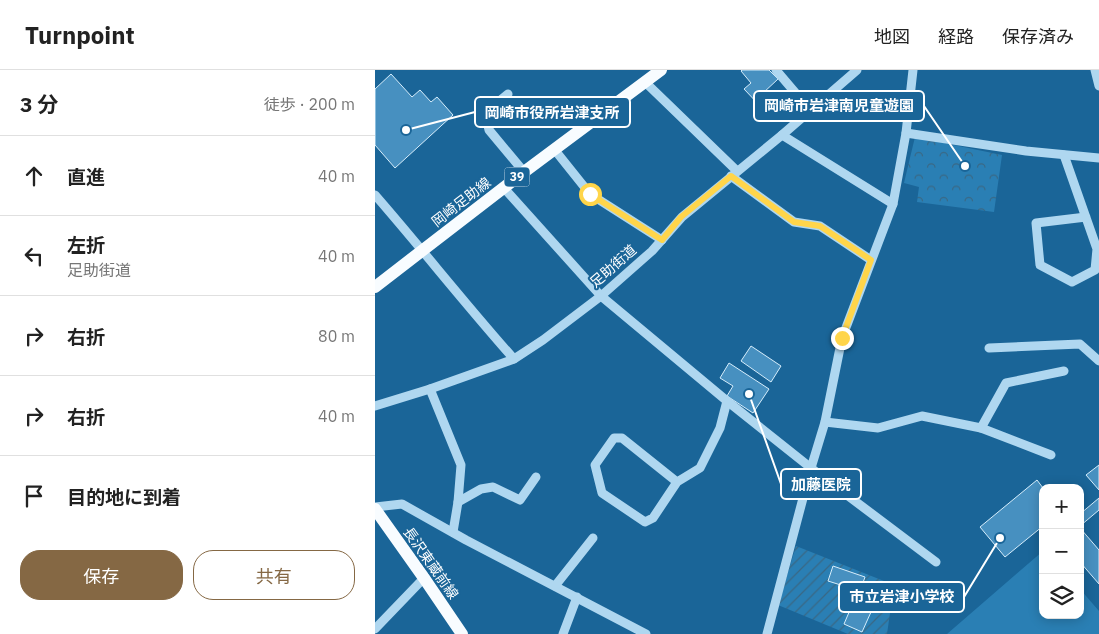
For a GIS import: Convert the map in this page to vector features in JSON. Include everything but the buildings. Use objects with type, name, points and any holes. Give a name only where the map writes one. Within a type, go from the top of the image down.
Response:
[{"type":"main road","name":"岡崎足助線","points":[[375,288],[523,172],[661,70]]},
{"type":"main road","name":"長沢東蔵前線","points":[[375,508],[462,634]]},
{"type":"street","points":[[776,70],[810,110]]},
{"type":"street","name":"足助街道","points":[[375,406],[429,390],[514,360],[543,340],[601,296],[662,240],[681,217],[782,135],[857,70]]},
{"type":"street","points":[[767,634],[825,422],[842,338],[893,204],[906,133],[913,70]]},
{"type":"street","points":[[1095,70],[1099,86]]},
{"type":"street","points":[[645,82],[734,174],[794,222],[820,226],[871,260]]},
{"type":"street","points":[[509,94],[485,113],[489,130],[523,172]]},
{"type":"street","points":[[906,133],[1026,151],[1099,158]]},
{"type":"street","points":[[782,135],[893,204]]},
{"type":"street","points":[[554,149],[590,194],[662,240]]},
{"type":"street","points":[[1064,155],[1086,217],[1097,248],[1095,270],[1072,282],[1040,265],[1036,223],[1086,217]]},
{"type":"street","points":[[504,188],[601,296],[811,468],[936,562]]},
{"type":"street","points":[[376,197],[423,250],[444,279],[514,360]]},
{"type":"street","points":[[989,348],[1080,344],[1099,361]]},
{"type":"street","points":[[981,428],[1006,383],[1064,371]]},
{"type":"street","points":[[429,390],[461,465],[453,532]]},
{"type":"street","points":[[677,482],[622,438],[615,438],[595,465],[603,493],[645,522],[653,518],[677,482],[700,468],[720,428],[727,401]]},
{"type":"street","points":[[825,422],[878,428],[922,416],[981,428],[1051,455]]},
{"type":"street","points":[[458,502],[481,489],[493,487],[520,500],[536,477]]},
{"type":"street","points":[[375,508],[402,504],[646,634]]},
{"type":"street","points":[[555,586],[593,538]]},
{"type":"street","points":[[375,629],[424,578]]},
{"type":"street","points":[[563,634],[577,597]]},
{"type":"green space","points":[[915,137],[1002,155],[994,212],[917,202],[919,187],[904,183]]},
{"type":"green space","points":[[796,546],[894,585],[887,634],[848,634],[778,605]]},
{"type":"green space","points":[[1039,554],[1039,619],[1084,619],[1084,594],[1099,611],[1099,634],[947,634]]},
{"type":"place","name":"岡崎市役所岩津支所","points":[[406,130]]},
{"type":"place","name":"岡崎市岩津南児童遊園","points":[[965,166]]},
{"type":"place","name":"加藤医院","points":[[749,394]]},
{"type":"place","name":"市立岩津小学校","points":[[1000,538]]},
{"type":"route","points":[[590,194],[662,240],[681,217],[731,176],[794,222],[820,226],[871,260],[842,338]]}]
